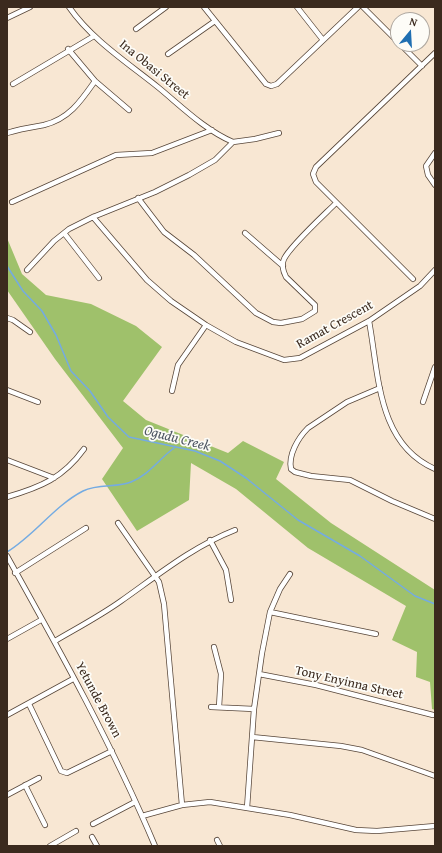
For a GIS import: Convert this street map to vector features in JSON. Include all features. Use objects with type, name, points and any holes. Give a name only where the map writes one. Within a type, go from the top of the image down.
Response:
[{"type":"street","points":[[7,18],[30,7]]},
{"type":"street","name":"Ina Obasi Street","points":[[69,7],[94,36],[212,130],[233,142]]},
{"type":"street","points":[[136,29],[166,7]]},
{"type":"street","points":[[204,7],[266,84],[271,86],[277,84],[358,7]]},
{"type":"street","points":[[297,7],[323,40]]},
{"type":"street","points":[[363,7],[390,34]]},
{"type":"street","points":[[168,54],[215,21]]},
{"type":"street","points":[[13,84],[68,50],[94,36]]},
{"type":"street","points":[[68,50],[95,81],[129,110]]},
{"type":"street","points":[[408,52],[422,66]]},
{"type":"street","points":[[413,279],[316,182],[313,174],[314,170],[435,53]]},
{"type":"street","points":[[7,133],[47,124],[67,116],[80,102],[95,81]]},
{"type":"street","points":[[12,202],[77,174],[116,155],[152,152],[212,130]]},
{"type":"street","points":[[27,270],[40,254],[64,233],[93,217],[168,186],[208,164],[233,142],[278,133]]},
{"type":"street","points":[[435,153],[426,166],[428,175],[435,185]]},
{"type":"street","points":[[138,198],[156,222],[170,237],[194,255],[256,313],[273,322],[290,322],[312,314],[316,308],[286,277],[283,266],[288,253],[336,203]]},
{"type":"street","name":"Ramat Crescent","points":[[93,217],[147,280],[171,301],[206,325],[236,342],[278,358],[292,360],[300,358],[369,320],[420,286],[435,270]]},
{"type":"street","points":[[64,233],[99,278]]},
{"type":"street","points":[[245,233],[283,266]]},
{"type":"street","points":[[7,318],[30,332]]},
{"type":"street","points":[[369,320],[380,388],[389,418],[403,447],[411,456],[435,469]]},
{"type":"street","points":[[172,390],[178,365],[206,325]]},
{"type":"street","points":[[423,402],[435,367]]},
{"type":"street","points":[[380,388],[347,402],[308,428],[303,434],[290,459],[291,469],[295,472],[311,476],[350,480],[392,501],[435,519]]},
{"type":"street","points":[[7,390],[38,402]]},
{"type":"street","points":[[7,497],[28,491],[64,472],[84,449]]},
{"type":"street","points":[[7,460],[54,478]]},
{"type":"street","points":[[118,523],[159,582],[164,604],[182,805]]},
{"type":"street","points":[[15,571],[86,528]]},
{"type":"street","points":[[55,641],[120,602],[155,575],[210,540],[235,530]]},
{"type":"street","points":[[210,540],[226,570],[232,600]]},
{"type":"street","name":"Yetunde Brown","points":[[7,556],[41,620],[55,641],[73,679],[112,751],[156,846]]},
{"type":"street","points":[[247,808],[254,709],[270,612],[280,589],[290,574]]},
{"type":"street","points":[[270,612],[376,634]]},
{"type":"street","points":[[7,639],[41,620]]},
{"type":"street","points":[[214,647],[221,674],[219,707]]},
{"type":"street","name":"Tony Enyinna Street","points":[[259,674],[316,685],[433,715]]},
{"type":"street","points":[[7,715],[73,679]]},
{"type":"street","points":[[29,704],[61,771],[67,772],[112,751]]},
{"type":"street","points":[[211,707],[254,709]]},
{"type":"street","points":[[252,737],[342,746],[362,750],[425,774],[435,776]]},
{"type":"street","points":[[7,795],[39,778]]},
{"type":"street","points":[[25,785],[45,825]]},
{"type":"street","points":[[92,824],[135,802]]},
{"type":"street","points":[[142,816],[182,805],[210,802],[290,815],[356,830],[377,831],[435,826]]},
{"type":"street","points":[[50,846],[76,831]]},
{"type":"street","points":[[92,837],[97,846]]},
{"type":"street","points":[[217,840],[220,846]]},
{"type":"green space","points":[[7,238],[22,274],[46,295],[91,304],[136,326],[162,347],[123,401],[146,420],[228,453],[243,441],[284,462],[276,479],[331,523],[435,590],[435,710],[432,709],[430,682],[416,677],[417,652],[392,640],[406,606],[308,548],[236,489],[191,463],[189,500],[137,531],[102,479],[123,448],[55,359],[7,290]]},
{"type":"waterway","name":"Ogudu Creek","points":[[7,266],[23,291],[42,311],[56,335],[71,371],[90,391],[108,417],[129,437],[195,451],[220,461],[246,478],[298,520],[360,556],[415,596],[435,604]]},
{"type":"waterway","points":[[7,552],[27,537],[63,504],[73,497],[83,491],[95,487],[120,485],[131,482],[149,471],[174,448]]}]
